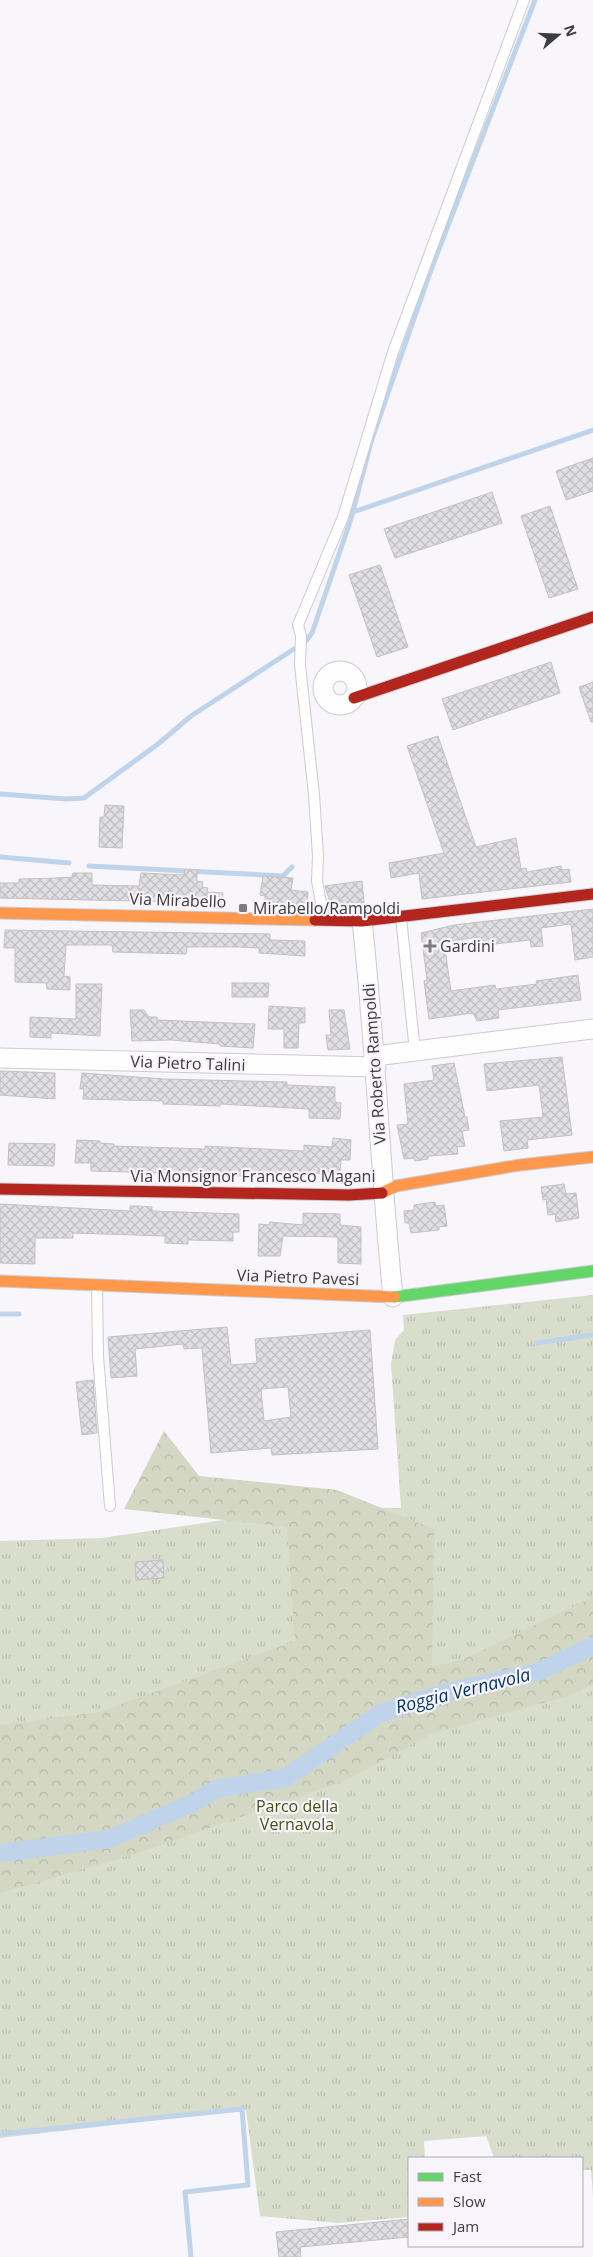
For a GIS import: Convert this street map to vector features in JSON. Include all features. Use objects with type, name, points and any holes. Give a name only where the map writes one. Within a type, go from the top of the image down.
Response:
[{"type":"street","points":[[354,698],[593,617]]},
{"type":"street","name":"Via Mirabello","points":[[0,913],[362,921],[593,894]]},
{"type":"street","name":"Via Roberto Rampoldi","points":[[362,921],[375,1062],[382,1193],[393,1296]]},
{"type":"street","name":"Via Pietro Talini","points":[[0,1058],[375,1062],[415,1051],[593,1029]]},
{"type":"street","name":"Via Monsignor Francesco Magani","points":[[0,1188],[349,1195],[382,1193],[396,1186],[520,1165],[593,1158]]},
{"type":"street","name":"Via Pietro Pavesi","points":[[0,1281],[393,1296],[593,1271]]},
{"type":"lane","points":[[324,920],[317,880],[318,856],[314,795],[300,665],[301,636],[298,624],[343,517],[393,352],[451,190],[524,0]]},
{"type":"lane","points":[[401,917],[415,1051]]},
{"type":"lane","points":[[97,1285],[98,1356],[110,1506]]},
{"type":"green space","name":"Parco della Vernavola","points":[[593,1295],[593,2197],[591,2170],[583,2170],[583,2157],[494,2157],[486,2136],[424,2141],[425,2157],[408,2157],[408,2217],[338,2223],[260,2216],[246,2110],[0,2138],[0,1541],[102,1538],[312,1507],[401,1508],[391,1364],[395,1340],[404,1330],[403,1315]]},
{"type":"green space","points":[[164,1431],[199,1476],[337,1490],[434,1529],[432,1667],[464,1659],[593,1597],[593,1685],[568,1696],[431,1734],[351,1778],[132,1855],[0,1893],[0,1725],[100,1712],[295,1641],[287,1527],[124,1509]]},
{"type":"building","points":[[593,458],[593,491],[566,500],[556,471]]},
{"type":"building","points":[[492,492],[502,523],[395,558],[384,529]]},
{"type":"building","points":[[550,506],[578,589],[549,598],[521,516]]},
{"type":"building","points":[[380,565],[408,647],[377,657],[349,575]]},
{"type":"building","points":[[551,662],[560,693],[453,730],[442,699]]},
{"type":"building","points":[[593,682],[593,722],[591,722],[579,687]]},
{"type":"building","points":[[438,736],[476,847],[516,838],[521,869],[526,868],[527,872],[561,866],[562,870],[569,869],[571,882],[422,899],[419,873],[391,878],[389,863],[444,853],[407,746]]},
{"type":"building","points":[[105,805],[124,806],[122,848],[99,847],[100,817],[104,817]]},
{"type":"building","points":[[185,870],[197,870],[197,881],[203,882],[202,887],[208,888],[207,892],[223,893],[222,903],[0,898],[0,883],[19,883],[19,879],[72,877],[73,873],[92,873],[92,885],[139,886],[141,873],[184,875]]},
{"type":"building","points":[[263,876],[293,878],[291,890],[308,892],[307,905],[274,904],[274,902],[265,901],[265,896],[260,895]]},
{"type":"building","points":[[362,881],[364,903],[331,905],[325,886]]},
{"type":"building","points":[[593,909],[593,957],[575,960],[571,924],[541,928],[543,946],[531,947],[530,940],[495,944],[494,939],[481,941],[480,937],[444,942],[451,991],[495,985],[496,989],[537,984],[536,981],[578,975],[581,1000],[498,1010],[499,1018],[477,1021],[473,1013],[429,1019],[424,981],[427,980],[421,933],[454,925]]},
{"type":"building","points":[[5,930],[270,934],[270,940],[305,941],[305,956],[259,953],[259,948],[238,947],[187,947],[186,954],[113,952],[112,945],[66,945],[64,976],[70,977],[70,990],[47,989],[46,983],[15,982],[15,948],[4,948]]},
{"type":"building","points":[[232,983],[269,983],[268,997],[232,997]]},
{"type":"building","points":[[76,984],[102,984],[100,1036],[51,1033],[51,1038],[30,1037],[30,1017],[76,1019]]},
{"type":"building","points":[[269,1006],[305,1008],[305,1023],[299,1023],[298,1048],[284,1048],[284,1029],[268,1029]]},
{"type":"building","points":[[130,1010],[144,1010],[149,1017],[157,1017],[157,1020],[255,1024],[253,1048],[171,1040],[132,1041]]},
{"type":"building","points":[[329,1010],[344,1010],[350,1049],[328,1050],[326,1035],[331,1035]]},
{"type":"building","points":[[562,1057],[572,1135],[527,1140],[528,1148],[504,1151],[500,1121],[543,1117],[539,1085],[487,1091],[484,1064]]},
{"type":"building","points":[[454,1063],[469,1130],[462,1131],[465,1146],[457,1147],[458,1154],[428,1156],[428,1159],[415,1161],[414,1158],[404,1159],[397,1125],[408,1124],[404,1084],[434,1080],[432,1066]]},
{"type":"building","points":[[0,1071],[55,1073],[55,1099],[0,1095]]},
{"type":"building","points":[[82,1073],[164,1079],[287,1082],[287,1085],[335,1087],[335,1102],[341,1103],[340,1119],[309,1118],[309,1109],[220,1104],[220,1106],[163,1104],[163,1101],[83,1099],[84,1089],[80,1089]]},
{"type":"building","points":[[333,1138],[351,1140],[350,1160],[341,1160],[340,1174],[272,1172],[272,1177],[91,1171],[91,1163],[75,1163],[77,1140],[100,1141],[100,1143],[114,1144],[114,1146],[205,1149],[205,1146],[304,1151],[304,1145],[332,1147]]},
{"type":"building","points":[[9,1143],[55,1144],[54,1166],[8,1165]]},
{"type":"building","points":[[564,1184],[566,1194],[576,1193],[579,1218],[556,1222],[555,1214],[548,1215],[546,1199],[543,1200],[541,1187]]},
{"type":"building","points":[[435,1202],[436,1206],[444,1205],[447,1226],[439,1227],[439,1230],[411,1233],[409,1223],[405,1223],[404,1211],[414,1210],[414,1205]]},
{"type":"building","points":[[0,1204],[130,1211],[130,1206],[139,1206],[152,1207],[152,1211],[239,1214],[239,1232],[233,1232],[233,1241],[188,1240],[188,1244],[165,1243],[165,1236],[73,1233],[73,1238],[35,1238],[35,1264],[0,1263]]},
{"type":"building","points":[[303,1213],[340,1214],[340,1225],[361,1227],[361,1264],[338,1263],[338,1237],[283,1236],[280,1256],[258,1256],[259,1224],[269,1225],[270,1222],[303,1225]]},
{"type":"building","points":[[227,1327],[231,1365],[257,1363],[255,1339],[370,1330],[378,1449],[272,1455],[271,1448],[211,1453],[202,1348],[184,1349],[183,1344],[135,1349],[137,1376],[111,1378],[108,1337]],"holes":[[[288,1387],[291,1417],[264,1421],[261,1389]]]},
{"type":"building","points":[[93,1380],[97,1433],[82,1435],[76,1382]]},
{"type":"building","points":[[163,1560],[164,1578],[136,1580],[135,1562]]},
{"type":"building","points":[[408,2219],[408,2237],[300,2247],[301,2257],[279,2257],[276,2232]]},
{"type":"waterway","points":[[306,641],[312,633],[351,519],[371,442],[431,270],[535,0]]},
{"type":"waterway","points":[[353,512],[593,430]]},
{"type":"waterway","points":[[0,794],[66,799],[84,798],[158,744],[191,716],[294,649]]},
{"type":"waterway","points":[[0,857],[69,863]]},
{"type":"waterway","points":[[89,866],[283,876],[292,867]]},
{"type":"waterway","points":[[0,1314],[19,1314]]},
{"type":"waterway","points":[[536,1343],[593,1335]]},
{"type":"waterway","name":"Roggia Vernavola","points":[[0,1853],[109,1839],[193,1803],[216,1789],[285,1778],[381,1713],[444,1693],[537,1672],[593,1646]]},
{"type":"waterway","points":[[0,2134],[242,2109],[248,2185],[185,2192],[191,2257]]},
{"type":"traffic: fast","points":[[394,1297],[593,1271]]},
{"type":"traffic: slow","points":[[0,913],[315,920]]},
{"type":"traffic: slow","points":[[382,1193],[396,1186],[520,1165],[593,1157]]},
{"type":"traffic: slow","points":[[0,1281],[394,1297]]},
{"type":"traffic: jam","points":[[354,698],[593,617]]},
{"type":"traffic: jam","points":[[315,920],[362,921],[593,894]]},
{"type":"traffic: jam","points":[[0,1189],[349,1195],[382,1193]]},
{"type":"place","name":"Mirabello/Rampoldi","points":[[243,908]]},
{"type":"place","name":"Gardini","points":[[430,946]]}]
